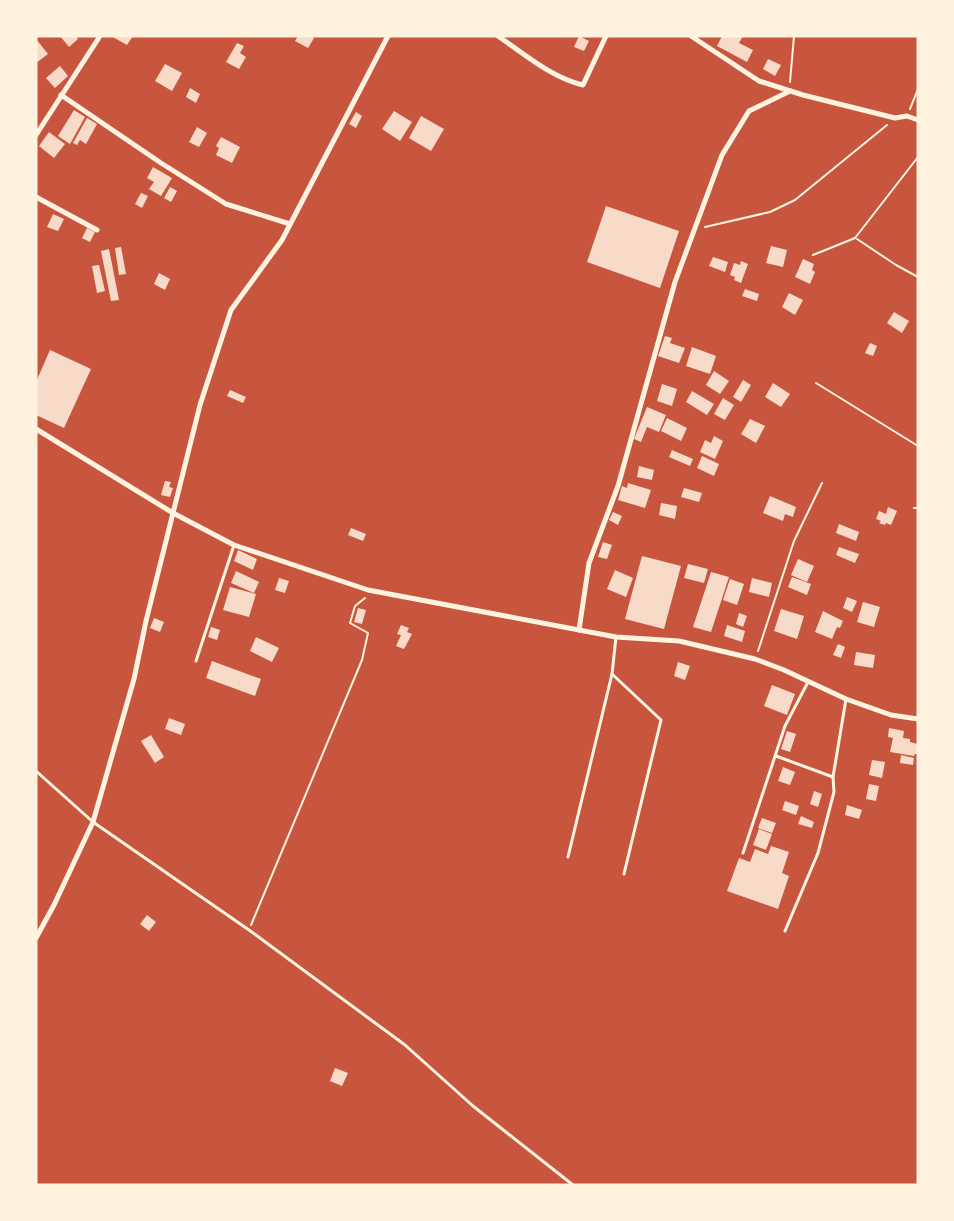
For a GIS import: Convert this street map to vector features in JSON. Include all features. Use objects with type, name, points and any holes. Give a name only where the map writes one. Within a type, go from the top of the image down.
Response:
[{"type":"street","points":[[36,135],[100,36]]},
{"type":"street","points":[[36,938],[93,822],[134,679],[146,621],[200,405],[231,310],[282,240],[388,36]]},
{"type":"street","points":[[498,36],[542,66],[573,83],[583,85],[606,36]]},
{"type":"street","points":[[691,36],[759,81],[895,118],[907,116],[918,120]]},
{"type":"street","points":[[579,630],[589,563],[618,486],[667,309],[722,155],[749,111],[790,91]]},
{"type":"street","points":[[61,95],[160,163],[226,204],[290,224]]},
{"type":"street","points":[[36,197],[97,230]]},
{"type":"street","points":[[36,429],[173,513],[234,545],[368,590],[616,638],[679,641],[755,659],[846,699],[891,715],[918,719]]},
{"type":"lane","points":[[196,661],[234,545]]},
{"type":"lane","points":[[568,857],[612,674],[616,638]]},
{"type":"lane","points":[[612,674],[661,720],[624,874]]},
{"type":"lane","points":[[743,853],[785,726],[808,682]]},
{"type":"lane","points":[[785,931],[818,853],[834,792],[833,777],[846,699]]},
{"type":"lane","points":[[776,756],[833,777]]},
{"type":"lane","points":[[36,771],[93,822],[249,930],[405,1045],[473,1106],[573,1185]]},
{"type":"path","points":[[790,91],[794,36]]},
{"type":"path","points":[[907,116],[918,89]]},
{"type":"path","points":[[693,231],[732,219],[770,212],[795,201],[895,118]]},
{"type":"path","points":[[813,255],[855,238],[918,156]]},
{"type":"path","points":[[855,238],[918,277]]},
{"type":"path","points":[[816,383],[918,446]]},
{"type":"path","points":[[755,659],[794,541],[822,483]]},
{"type":"path","points":[[249,930],[362,660],[368,633],[350,623],[355,606],[365,599],[368,590]]},
{"type":"building","points":[[60,36],[76,36],[78,39],[69,47]]},
{"type":"building","points":[[111,36],[133,36],[127,45]]},
{"type":"building","points":[[298,36],[314,38],[308,48],[295,41]]},
{"type":"building","points":[[579,36],[589,41],[584,51],[574,47]]},
{"type":"building","points":[[722,36],[743,36],[739,43],[753,50],[747,62],[717,46]]},
{"type":"building","points":[[36,39],[48,54],[36,63]]},
{"type":"building","points":[[237,43],[244,46],[240,53],[246,57],[239,69],[226,62]]},
{"type":"building","points":[[768,59],[781,65],[775,76],[763,69]]},
{"type":"building","points":[[165,64],[182,73],[172,91],[155,81]]},
{"type":"building","points":[[60,66],[68,76],[55,88],[46,78]]},
{"type":"building","points":[[190,88],[200,94],[196,103],[186,97]]},
{"type":"building","points":[[74,110],[85,117],[70,144],[58,136]]},
{"type":"building","points":[[394,111],[412,122],[400,141],[382,129]]},
{"type":"building","points":[[356,112],[362,116],[356,128],[349,124]]},
{"type":"building","points":[[421,116],[444,129],[431,151],[409,138]]},
{"type":"building","points":[[87,118],[97,124],[86,144],[80,140],[77,145],[73,143]]},
{"type":"building","points":[[197,127],[207,133],[199,147],[189,142]]},
{"type":"building","points":[[49,132],[65,144],[54,158],[39,146]]},
{"type":"building","points":[[221,137],[240,147],[232,163],[216,155],[219,148],[216,146]]},
{"type":"building","points":[[153,167],[172,178],[161,196],[149,189],[154,182],[147,178]]},
{"type":"building","points":[[170,187],[177,191],[171,202],[164,198]]},
{"type":"building","points":[[141,193],[148,196],[142,208],[135,204]]},
{"type":"building","points":[[606,206],[679,231],[660,288],[587,262]]},
{"type":"building","points":[[53,214],[64,219],[58,231],[47,227]]},
{"type":"building","points":[[87,228],[95,232],[90,242],[82,238]]},
{"type":"building","points":[[771,246],[787,250],[783,267],[766,263]]},
{"type":"building","points":[[121,247],[126,274],[119,275],[115,248]]},
{"type":"building","points":[[109,249],[119,300],[111,301],[101,251]]},
{"type":"building","points":[[713,257],[728,262],[725,272],[709,266]]},
{"type":"building","points":[[803,259],[814,264],[812,270],[815,272],[810,284],[795,277]]},
{"type":"building","points":[[741,261],[748,264],[741,283],[730,275],[734,263],[740,265]]},
{"type":"building","points":[[99,265],[105,291],[97,293],[92,266]]},
{"type":"building","points":[[159,273],[170,279],[165,290],[154,284]]},
{"type":"building","points":[[745,289],[759,294],[757,301],[742,296]]},
{"type":"building","points":[[789,293],[803,300],[795,315],[782,307]]},
{"type":"building","points":[[894,312],[909,321],[902,333],[887,323]]},
{"type":"building","points":[[665,336],[672,338],[670,343],[685,348],[679,363],[658,356]]},
{"type":"building","points":[[870,343],[877,346],[873,356],[865,353]]},
{"type":"building","points":[[692,347],[716,356],[710,374],[686,366]]},
{"type":"building","points":[[50,350],[91,369],[64,428],[36,415],[36,382]]},
{"type":"building","points":[[714,371],[729,381],[720,394],[706,385]]},
{"type":"building","points":[[743,380],[751,385],[741,402],[733,397]]},
{"type":"building","points":[[773,383],[790,394],[781,407],[765,397]]},
{"type":"building","points":[[662,384],[677,389],[672,406],[657,401]]},
{"type":"building","points":[[230,390],[246,397],[243,403],[227,396]]},
{"type":"building","points":[[692,391],[714,404],[707,415],[686,402]]},
{"type":"building","points":[[723,398],[734,405],[725,420],[714,414]]},
{"type":"building","points":[[647,407],[666,415],[659,432],[647,427],[641,442],[634,439]]},
{"type":"building","points":[[667,418],[687,428],[681,441],[661,431]]},
{"type":"building","points":[[750,419],[765,426],[756,443],[741,434]]},
{"type":"building","points":[[714,436],[723,441],[715,459],[700,452],[705,440],[711,443]]},
{"type":"building","points":[[672,450],[693,459],[690,466],[669,457]]},
{"type":"building","points":[[702,456],[719,464],[714,476],[697,468]]},
{"type":"building","points":[[639,466],[654,470],[652,480],[637,477]]},
{"type":"building","points":[[165,481],[171,482],[169,487],[173,488],[170,497],[161,495]]},
{"type":"building","points":[[628,483],[651,490],[645,508],[618,500],[622,486],[627,488]]},
{"type":"building","points":[[684,488],[702,493],[699,502],[681,497]]},
{"type":"building","points":[[770,496],[796,507],[793,517],[785,514],[783,521],[763,513]]},
{"type":"building","points":[[661,503],[677,506],[675,519],[659,515]]},
{"type":"building","points":[[888,507],[897,511],[891,525],[879,523],[881,521],[876,519],[879,511],[886,514]]},
{"type":"building","points":[[613,512],[622,516],[618,525],[609,520]]},
{"type":"building","points":[[839,524],[859,532],[856,541],[836,533]]},
{"type":"building","points":[[351,528],[366,534],[363,541],[348,535]]},
{"type":"building","points":[[603,542],[612,545],[607,559],[598,557]]},
{"type":"building","points":[[839,547],[859,554],[855,563],[836,555]]},
{"type":"building","points":[[238,550],[257,559],[253,570],[234,561]]},
{"type":"building","points":[[642,556],[681,566],[664,629],[625,619]]},
{"type":"building","points":[[798,559],[814,566],[807,582],[791,575]]},
{"type":"building","points":[[688,564],[708,569],[704,583],[684,578]]},
{"type":"building","points":[[615,570],[633,578],[626,597],[607,589]]},
{"type":"building","points":[[236,571],[259,582],[254,593],[231,583]]},
{"type":"building","points":[[711,572],[729,577],[711,632],[693,627]]},
{"type":"building","points":[[792,577],[811,584],[807,595],[788,587]]},
{"type":"building","points":[[279,578],[289,581],[285,593],[275,590]]},
{"type":"building","points":[[752,578],[772,583],[769,597],[749,592]]},
{"type":"building","points":[[730,579],[744,584],[737,605],[723,600]]},
{"type":"building","points":[[230,587],[256,594],[249,617],[223,610]]},
{"type":"building","points":[[847,597],[857,601],[852,612],[843,608]]},
{"type":"building","points":[[863,602],[880,607],[874,627],[857,622]]},
{"type":"building","points":[[358,608],[366,610],[362,624],[354,622]]},
{"type":"building","points":[[781,609],[804,616],[797,639],[774,631]]},
{"type":"building","points":[[823,611],[843,621],[840,628],[837,627],[832,639],[815,632]]},
{"type":"building","points":[[739,613],[747,616],[743,627],[736,624]]},
{"type":"building","points":[[154,618],[164,622],[160,632],[150,628]]},
{"type":"building","points":[[401,625],[409,628],[407,632],[412,634],[404,649],[396,646],[401,635],[397,634]]},
{"type":"building","points":[[727,625],[745,631],[742,642],[724,636]]},
{"type":"building","points":[[211,627],[220,630],[217,640],[208,637]]},
{"type":"building","points":[[256,637],[279,648],[272,662],[250,651]]},
{"type":"building","points":[[838,644],[845,647],[841,658],[833,655]]},
{"type":"building","points":[[856,652],[875,655],[873,668],[854,665]]},
{"type":"building","points":[[212,661],[261,679],[255,696],[206,678]]},
{"type":"building","points":[[678,662],[690,666],[685,680],[674,676]]},
{"type":"building","points":[[772,685],[795,694],[787,715],[764,706]]},
{"type":"building","points":[[169,718],[185,724],[181,735],[165,729]]},
{"type":"building","points":[[889,728],[904,731],[903,738],[918,744],[918,754],[914,756],[890,752],[893,738],[888,737]]},
{"type":"building","points":[[787,731],[796,734],[790,752],[781,749]]},
{"type":"building","points":[[151,735],[164,757],[155,763],[141,741]]},
{"type":"building","points":[[901,755],[914,758],[913,765],[900,763]]},
{"type":"building","points":[[872,760],[885,762],[882,778],[869,775]]},
{"type":"building","points":[[783,767],[795,772],[790,785],[778,781]]},
{"type":"building","points":[[869,784],[879,786],[876,801],[866,799]]},
{"type":"building","points":[[814,791],[822,794],[818,807],[810,804]]},
{"type":"building","points":[[785,801],[799,806],[796,815],[782,810]]},
{"type":"building","points":[[847,805],[862,810],[859,819],[845,815]]},
{"type":"building","points":[[801,816],[814,822],[812,828],[798,824]]},
{"type":"building","points":[[762,818],[776,823],[772,833],[758,828]]},
{"type":"building","points":[[759,829],[772,834],[766,850],[753,845]]},
{"type":"building","points":[[771,846],[789,852],[782,873],[789,876],[778,909],[727,891],[739,858],[750,862],[755,849],[768,854]]},
{"type":"building","points":[[147,915],[156,922],[149,931],[140,924]]},
{"type":"building","points":[[335,1068],[348,1073],[342,1086],[330,1081]]}]
